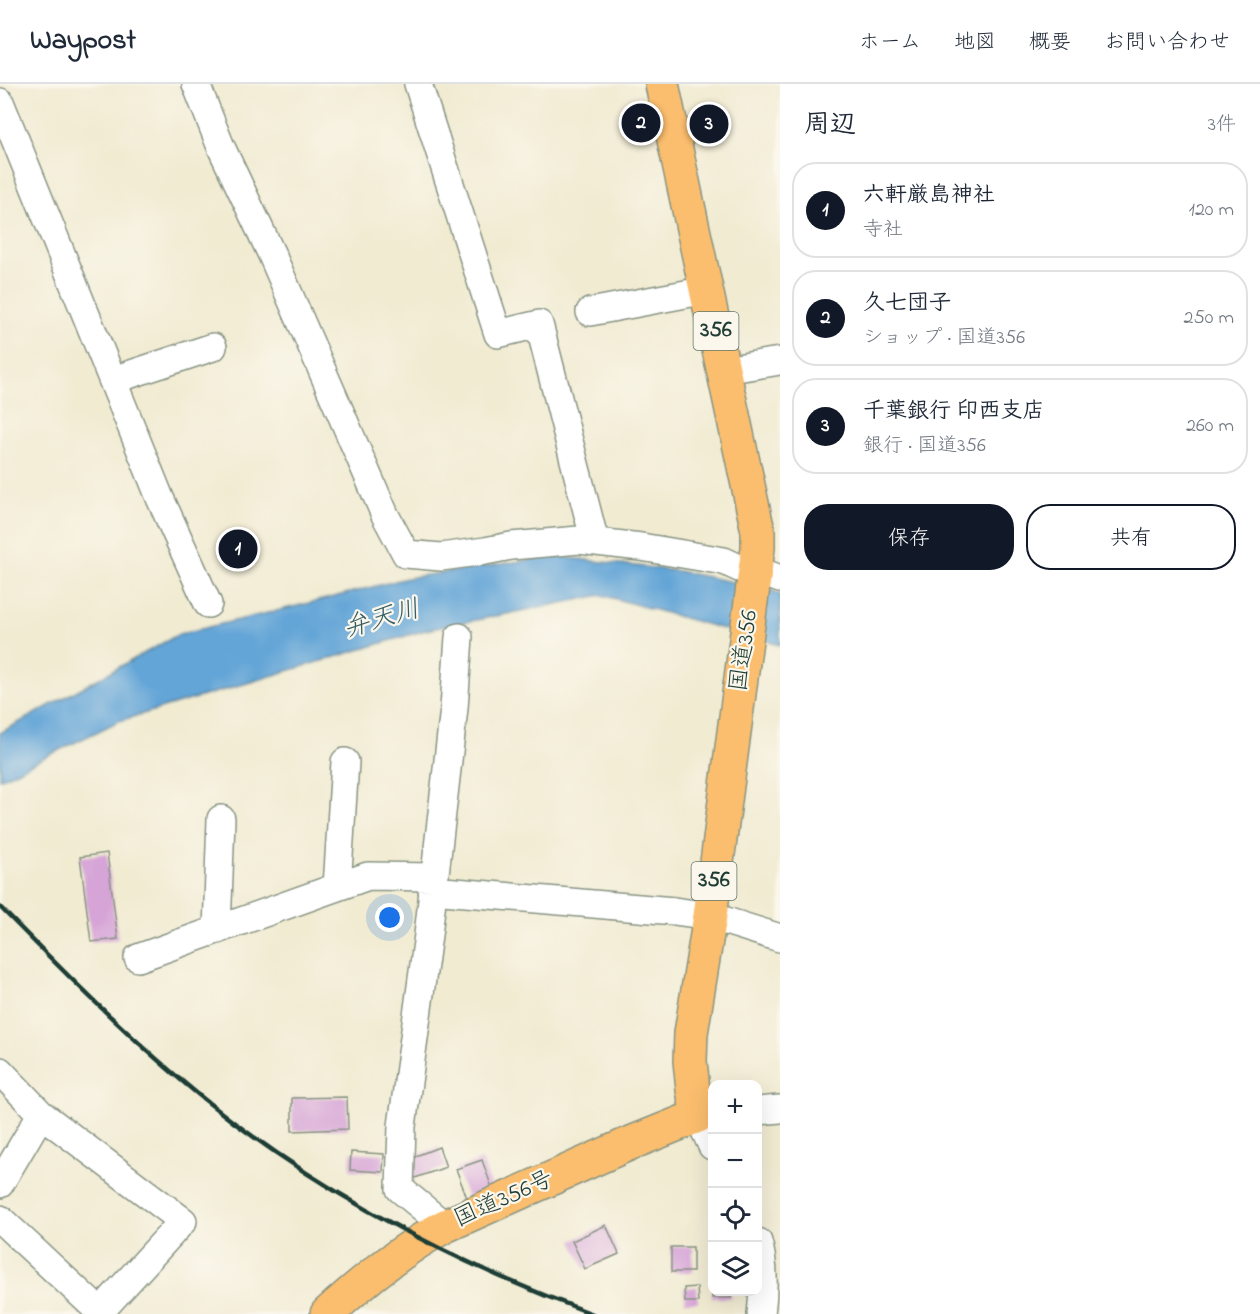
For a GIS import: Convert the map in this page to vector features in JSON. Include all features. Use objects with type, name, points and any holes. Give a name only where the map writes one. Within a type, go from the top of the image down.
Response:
[{"type":"highway","name":"国道356","points":[[662,84],[758,531],[758,548],[764,576],[746,646],[710,916],[691,1033],[690,1061],[693,1090],[705,1116]]},
{"type":"highway","name":"国道356号","points":[[327,1314],[380,1267],[420,1239],[626,1145],[705,1116]]},
{"type":"street","points":[[196,84],[221,147],[272,255],[385,515],[406,554],[441,557],[511,546],[579,540],[641,547],[724,561],[764,576]]},
{"type":"street","points":[[418,84],[498,334],[539,324],[595,542]]},
{"type":"street","points":[[0,102],[160,498],[208,604]]},
{"type":"street","points":[[590,312],[707,290]]},
{"type":"street","points":[[113,380],[213,347]]},
{"type":"street","points":[[724,370],[780,361]]},
{"type":"street","points":[[445,1226],[400,1189],[402,1126],[428,935],[454,708],[459,637]]},
{"type":"street","points":[[337,887],[345,762]]},
{"type":"street","points":[[217,930],[221,819]]},
{"type":"street","points":[[138,958],[368,876],[710,916],[780,938]]},
{"type":"street","points":[[0,1071],[41,1114],[183,1221],[99,1313],[0,1220]]},
{"type":"street","points":[[762,1111],[780,1110]]},
{"type":"street","points":[[0,1184],[41,1114]]},
{"type":"street","points":[[705,1116],[709,1134]]},
{"type":"street","points":[[762,1250],[771,1268],[764,1281],[762,1314]]},
{"type":"water","name":"弁天川","points":[[554,556],[678,571],[768,589],[780,594],[780,645],[602,595],[426,630],[119,721],[0,779],[0,733],[179,634],[407,578]]},
{"type":"building","points":[[107,853],[118,939],[91,942],[80,857]]},
{"type":"building","points":[[347,1097],[348,1129],[292,1131],[292,1098]]},
{"type":"building","points":[[439,1147],[446,1167],[415,1178],[408,1159]]},
{"type":"building","points":[[351,1152],[384,1154],[383,1172],[350,1170]]},
{"type":"building","points":[[482,1160],[492,1188],[467,1198],[456,1169]]},
{"type":"building","points":[[606,1225],[619,1254],[585,1269],[572,1241]]},
{"type":"building","points":[[671,1247],[693,1247],[693,1272],[671,1272]]},
{"type":"building","points":[[697,1287],[698,1302],[685,1302],[684,1288]]},
{"type":"building","points":[[712,1296],[731,1296],[731,1298],[712,1298]]},
{"type":"railway","points":[[0,907],[151,1054],[205,1100],[295,1166],[390,1223],[440,1248],[490,1272],[593,1314]]},
{"type":"place","name":"久七団子","points":[[641,123]]},
{"type":"place","name":"千葉銀行 印西支店","points":[[709,124]]},
{"type":"place","name":"六軒厳島神社","points":[[238,549]]}]
